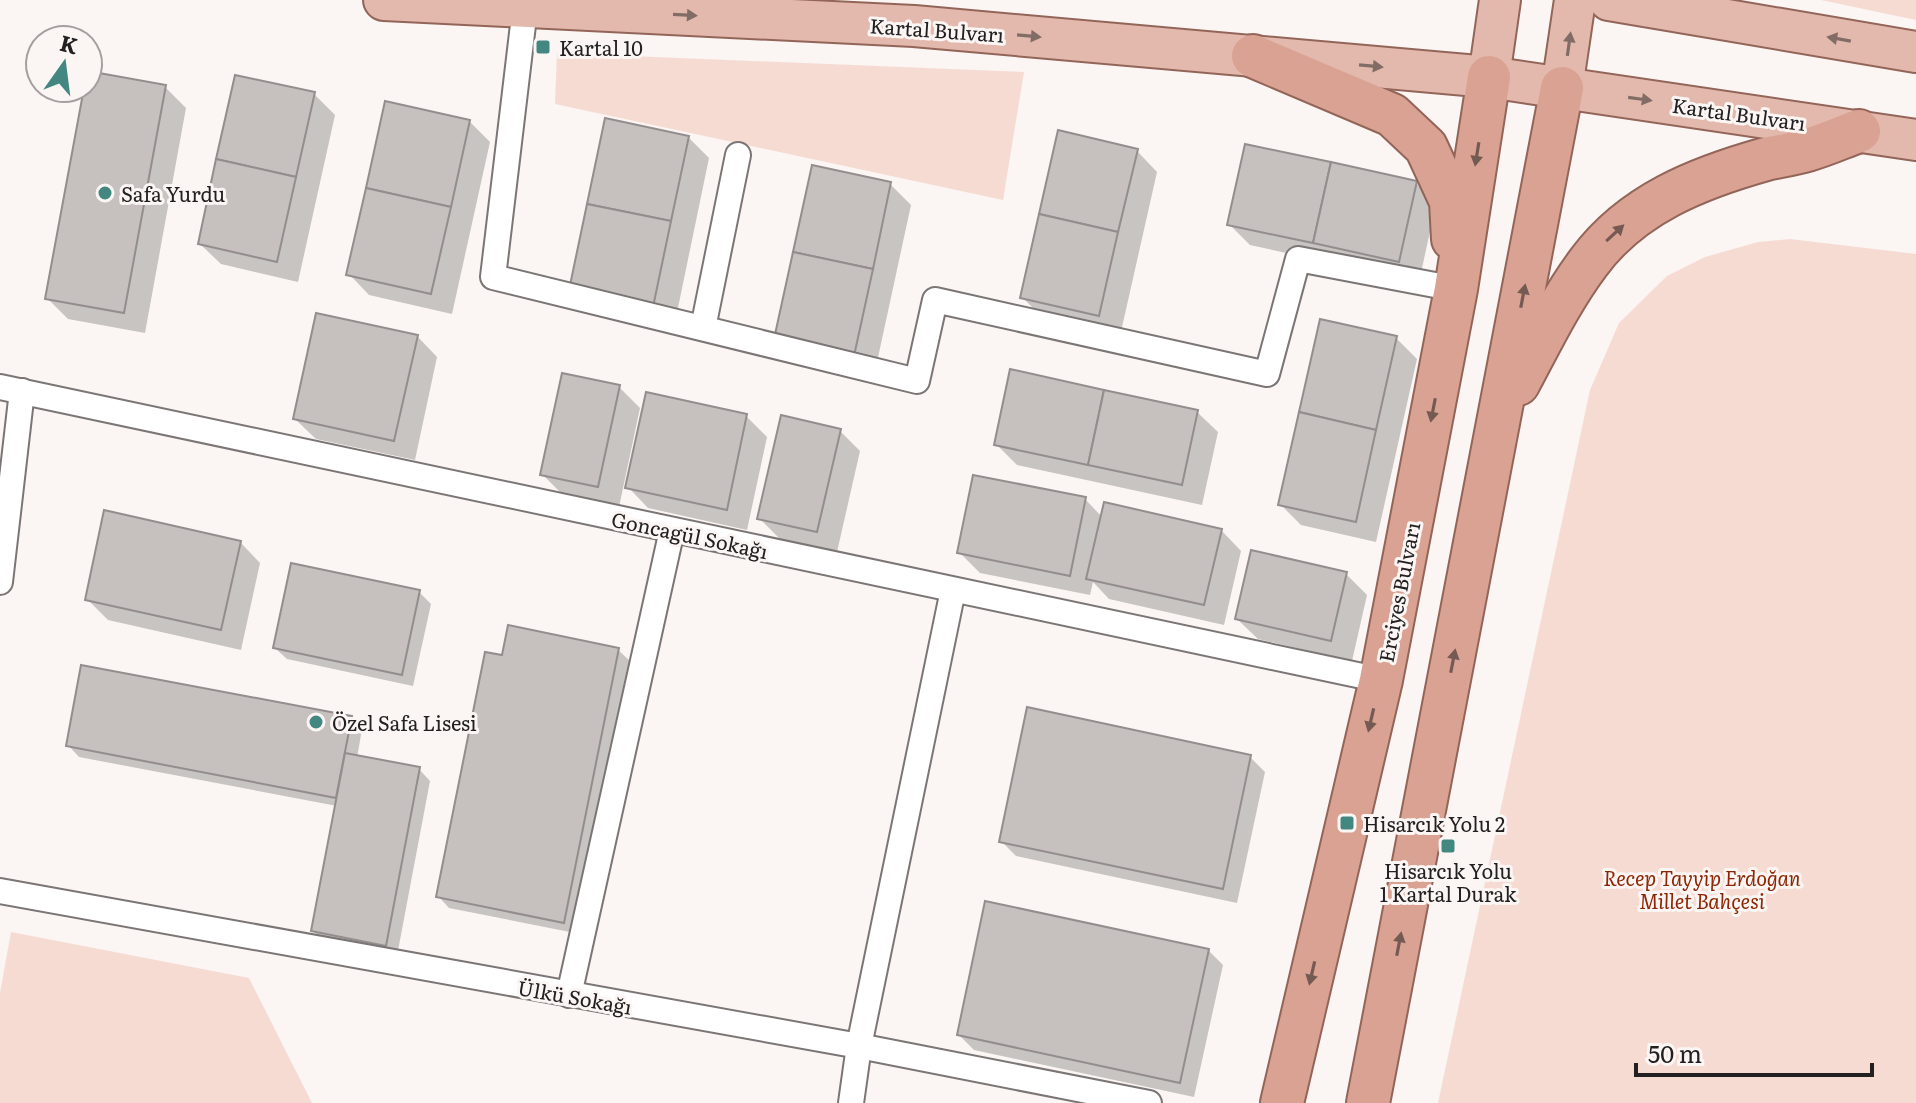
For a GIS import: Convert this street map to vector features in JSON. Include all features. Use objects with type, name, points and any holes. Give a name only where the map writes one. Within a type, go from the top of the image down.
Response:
[{"type":"highway","points":[[1253,56],[1392,115],[1426,147],[1451,201],[1456,289]]},
{"type":"highway","name":"Erciyes Bulvarı","points":[[1282,1103],[1381,680],[1456,289],[1489,77]]},
{"type":"highway","points":[[1368,1103],[1562,88]]},
{"type":"highway","points":[[1499,416],[1575,282],[1607,240],[1626,222],[1669,194],[1730,169],[1807,150],[1859,131]]},
{"type":"main road","name":"Kartal Bulvarı","points":[[384,0],[914,26],[1489,77],[1916,140]]},
{"type":"main road","points":[[1489,77],[1500,0]]},
{"type":"main road","points":[[1562,88],[1575,0]]},
{"type":"main road","points":[[1609,0],[1916,52]]},
{"type":"street","points":[[525,8],[493,277],[917,381],[935,300],[1267,374],[1298,259],[1456,289]]},
{"type":"street","points":[[703,328],[738,155]]},
{"type":"street","points":[[0,582],[11,389]]},
{"type":"street","name":"Goncagül Sokağı","points":[[11,389],[1381,680]]},
{"type":"street","points":[[569,995],[672,530]]},
{"type":"street","points":[[851,1103],[859,1046],[953,590]]},
{"type":"street","name":"Ülkü Sokağı","points":[[0,891],[859,1046],[1149,1103]]},
{"type":"green space","points":[[1821,0],[1916,0],[1916,20]]},
{"type":"green space","points":[[557,53],[1024,72],[1003,200],[555,104]]},
{"type":"green space","name":"Recep Tayyip Erdoğan Millet Bahçesi","points":[[1790,239],[1916,254],[1916,1103],[1438,1103],[1590,390],[1619,323],[1667,276],[1705,257],[1758,242]]},
{"type":"green space","points":[[11,932],[249,978],[312,1103],[0,1103],[0,993]]},
{"type":"building","name":"Safa Yurdu","points":[[104,74],[166,85],[124,313],[45,299],[81,104],[104,104]]},
{"type":"building","points":[[235,75],[315,92],[296,177],[216,159]]},
{"type":"building","points":[[385,101],[470,120],[451,207],[366,188]]},
{"type":"building","points":[[605,118],[689,136],[671,221],[587,204]]},
{"type":"building","points":[[1058,130],[1138,149],[1118,232],[1039,214]]},
{"type":"building","points":[[1245,144],[1331,162],[1313,243],[1227,225]]},
{"type":"building","points":[[216,159],[296,177],[277,262],[198,244]]},
{"type":"building","points":[[1331,162],[1417,181],[1399,262],[1313,243]]},
{"type":"building","points":[[812,165],[891,182],[873,269],[793,252]]},
{"type":"building","points":[[366,188],[451,207],[431,294],[346,275]]},
{"type":"building","points":[[587,204],[671,221],[653,307],[569,290]]},
{"type":"building","points":[[1039,214],[1118,232],[1099,316],[1020,298]]},
{"type":"building","points":[[793,252],[873,269],[854,356],[774,339]]},
{"type":"building","points":[[316,313],[418,335],[394,441],[293,419]]},
{"type":"building","points":[[1320,319],[1397,336],[1376,430],[1299,412]]},
{"type":"building","points":[[1010,369],[1104,390],[1088,465],[994,445]]},
{"type":"building","points":[[562,373],[620,385],[598,487],[540,475]]},
{"type":"building","points":[[1104,390],[1198,410],[1182,485],[1088,465]]},
{"type":"building","points":[[646,392],[747,414],[727,510],[625,488]]},
{"type":"building","points":[[1299,412],[1376,430],[1356,522],[1278,505]]},
{"type":"building","points":[[781,415],[841,429],[817,532],[757,519]]},
{"type":"building","points":[[973,475],[1086,497],[1070,576],[957,553]]},
{"type":"building","points":[[1104,502],[1222,529],[1204,605],[1086,579]]},
{"type":"building","points":[[104,510],[241,541],[221,630],[85,600]]},
{"type":"building","points":[[1251,550],[1347,572],[1331,641],[1235,619]]},
{"type":"building","points":[[291,563],[420,590],[402,675],[273,648]]},
{"type":"building","points":[[508,625],[619,648],[564,923],[436,897],[485,652],[502,655]]},
{"type":"building","points":[[81,665],[352,716],[336,798],[66,746]]},
{"type":"building","points":[[1027,707],[1251,755],[1223,889],[999,842]]},
{"type":"building","points":[[345,753],[420,767],[386,946],[311,931]]},
{"type":"building","points":[[985,901],[1209,949],[1180,1083],[957,1035]]},
{"type":"place","name":"Kartal 10","points":[[543,47]]},
{"type":"place","name":"Safa Yurdu","points":[[105,193]]},
{"type":"place","name":"Özel Safa Lisesi","points":[[316,722]]},
{"type":"place","name":"Hisarcık Yolu 2","points":[[1347,823]]},
{"type":"place","name":"Hisarcık Yolu 1 Kartal Durak","points":[[1448,846]]}]
